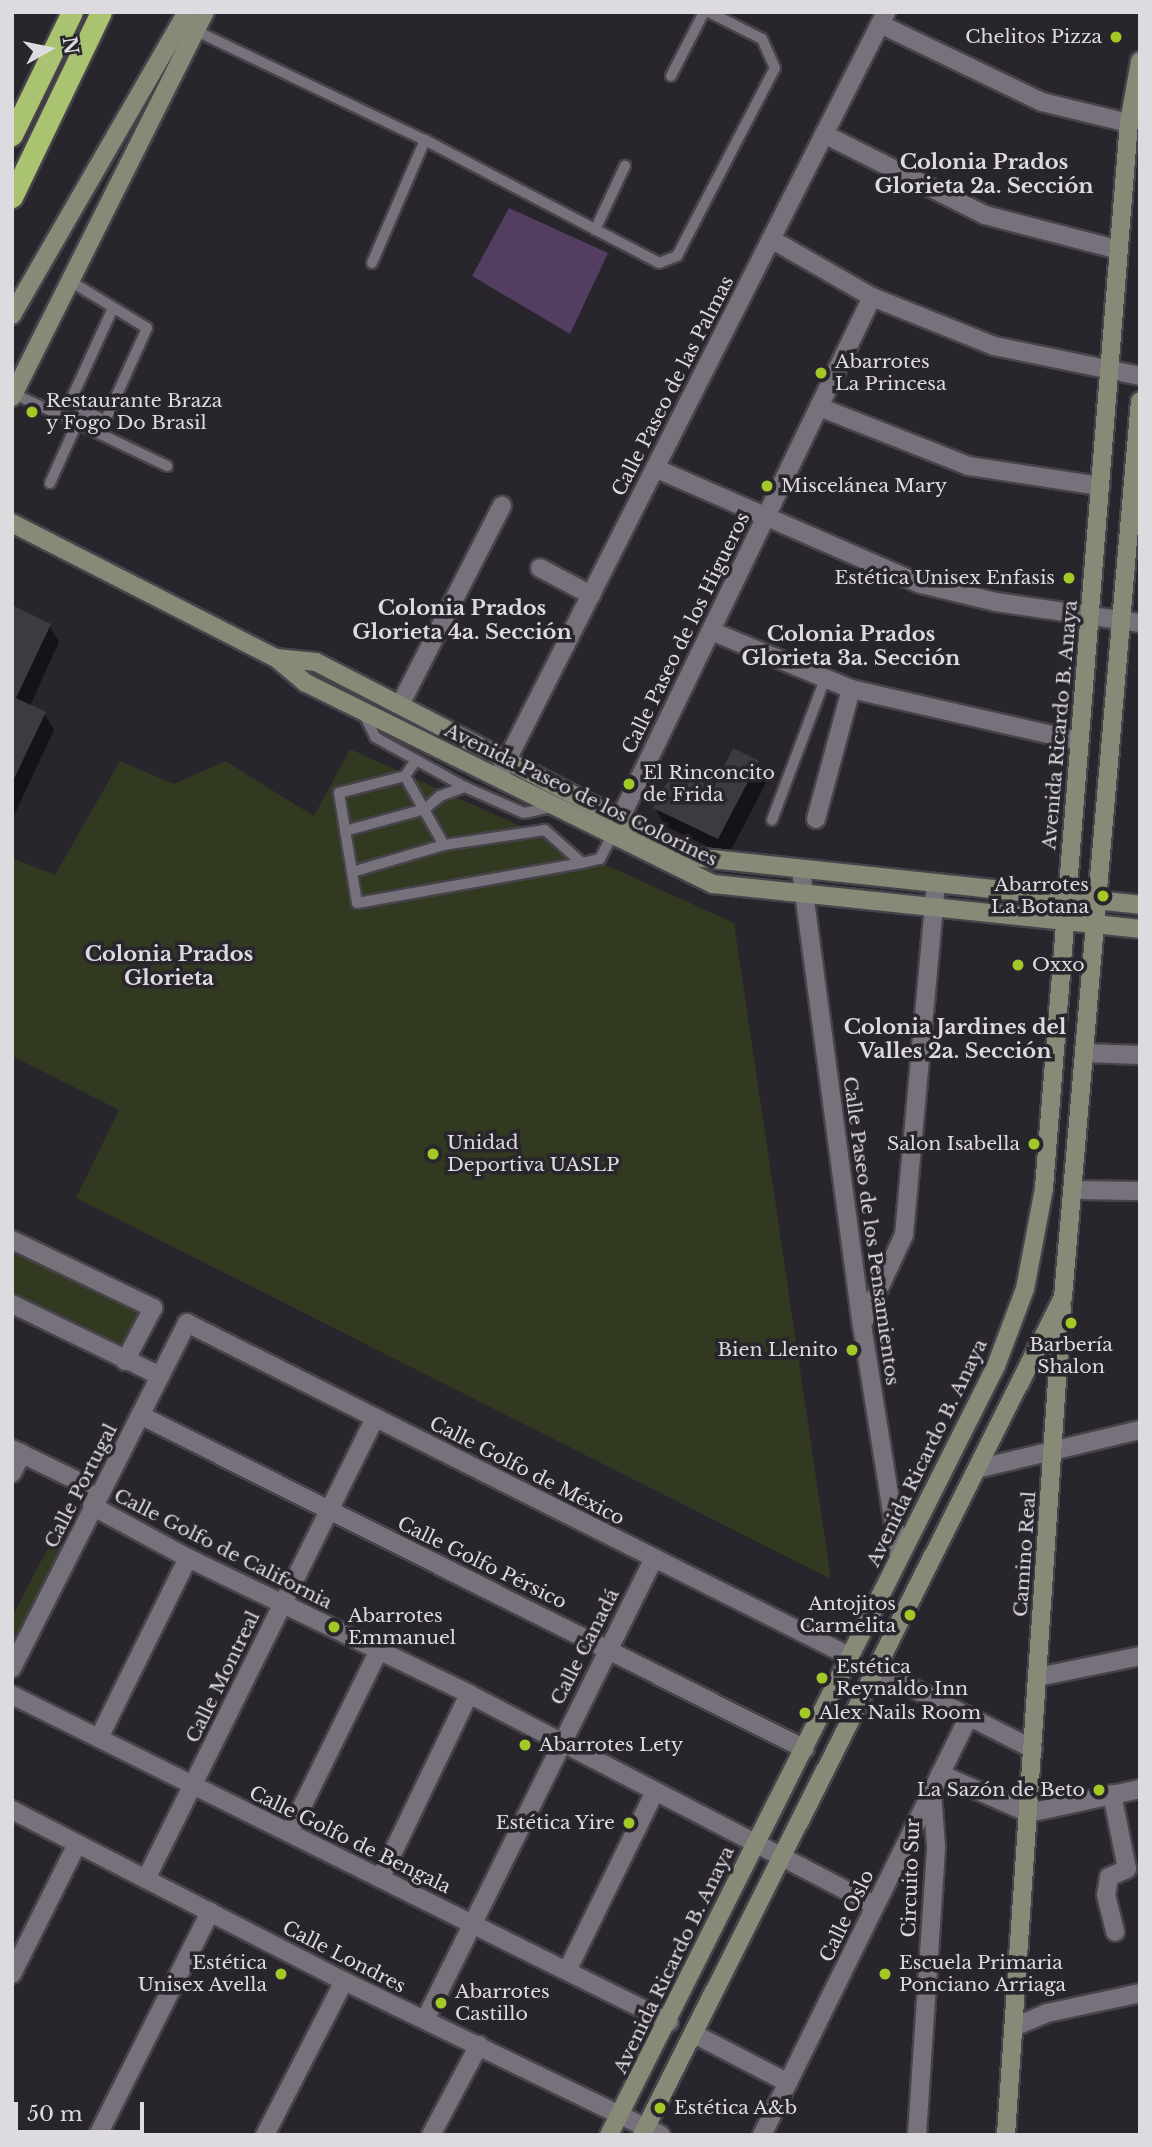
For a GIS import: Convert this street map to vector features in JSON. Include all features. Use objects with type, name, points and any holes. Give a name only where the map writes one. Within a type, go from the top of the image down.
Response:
[{"type":"highway","points":[[12,135],[72,12]]},
{"type":"highway","points":[[12,197],[101,12]]},
{"type":"highway","points":[[73,71],[116,12]]},
{"type":"main road","points":[[12,315],[187,12]]},
{"type":"main road","points":[[13,396],[205,12]]},
{"type":"main road","name":"Avenida Ricardo B. Anaya","points":[[609,2135],[669,2022],[755,1841],[805,1749],[849,1656],[996,1366],[1025,1289],[1044,1188],[1129,123],[1140,61]]},
{"type":"main road","points":[[650,2132],[694,2034],[785,1858],[875,1669],[1063,1297],[1085,1053],[1092,924],[1131,622],[1140,401]]},
{"type":"main road","name":"Avenida Paseo de los Colorines","points":[[12,523],[276,658],[306,683],[611,837],[713,884],[804,896],[1140,929]]},
{"type":"main road","name":"Avenida Paseo de los Colorines","points":[[276,658],[316,662],[694,857],[936,885],[1067,895],[1140,905]]},
{"type":"main road","points":[[306,683],[316,662]]},
{"type":"main road","points":[[334,695],[344,676]]},
{"type":"main road","name":"Camino Real","points":[[1029,1813],[1063,1297]]},
{"type":"main road","points":[[1006,2135],[1029,1813]]},
{"type":"street","points":[[883,18],[1042,102],[1129,123]]},
{"type":"street","name":"Calle Paseo de las Palmas","points":[[498,778],[883,18]]},
{"type":"street","points":[[824,134],[985,215],[1119,250]]},
{"type":"street","points":[[771,239],[872,297],[994,346],[1109,373],[1140,376]]},
{"type":"street","name":"Calle Paseo de los Higueros","points":[[611,837],[872,297]]},
{"type":"street","points":[[819,407],[969,466],[1100,486]]},
{"type":"street","points":[[655,468],[765,519],[921,583],[996,602],[1131,622]]},
{"type":"street","points":[[400,705],[502,506]]},
{"type":"street","points":[[540,568],[591,595]]},
{"type":"street","points":[[711,631],[851,690],[1079,741]]},
{"type":"street","points":[[816,818],[851,690]]},
{"type":"street","name":"Calle Paseo de los Pensamientos","points":[[801,870],[862,1325],[899,1556]]},
{"type":"street","points":[[862,1325],[904,1235],[936,885]]},
{"type":"street","points":[[1085,1053],[1140,1055]]},
{"type":"street","points":[[1074,1190],[1140,1191]]},
{"type":"street","points":[[12,1240],[153,1308],[125,1361]]},
{"type":"street","points":[[12,1304],[160,1376]]},
{"type":"street","name":"Calle Portugal","points":[[12,1668],[187,1323]]},
{"type":"street","name":"Calle Golfo de México","points":[[187,1323],[849,1656]]},
{"type":"street","name":"Calle Golfo Pérsico","points":[[140,1415],[328,1511],[609,1647],[805,1749]]},
{"type":"street","name":"Calle Montreal","points":[[146,1879],[375,1418]]},
{"type":"street","points":[[978,1469],[1140,1430]]},
{"type":"street","points":[[12,1473],[17,1451]]},
{"type":"street","name":"Calle Golfo de California","points":[[17,1451],[82,1483],[94,1507],[188,1558],[469,1694],[876,1905]]},
{"type":"street","points":[[99,1738],[188,1558]]},
{"type":"street","name":"Calle Canadá","points":[[425,2020],[474,1925],[560,1741],[654,1558]]},
{"type":"street","points":[[289,1833],[379,1650]]},
{"type":"street","points":[[1038,1677],[1140,1656]]},
{"type":"street","points":[[875,1669],[1033,1749]]},
{"type":"street","points":[[381,1877],[469,1694]]},
{"type":"street","name":"Calle Golfo de Bengala","points":[[12,1695],[669,2022]]},
{"type":"street","name":"Calle Oslo","points":[[762,2135],[969,1716]]},
{"type":"street","points":[[936,1782],[1029,1813],[1140,1789]]},
{"type":"street","name":"Circuito Sur","points":[[917,2135],[936,1846],[936,1782]]},
{"type":"street","points":[[567,1971],[655,1791]]},
{"type":"street","points":[[1112,1794],[1133,1870],[1109,1877],[1106,1895],[1115,1932]]},
{"type":"street","name":"Calle Londres","points":[[12,1810],[344,1981],[620,2113],[650,2132]]},
{"type":"street","points":[[12,1974],[77,1844]]},
{"type":"street","points":[[98,2135],[211,1912]]},
{"type":"street","points":[[265,2135],[344,1981]]},
{"type":"street","points":[[1014,2027],[1047,2013],[1140,1993]]},
{"type":"street","points":[[694,2034],[788,2083]]},
{"type":"street","points":[[431,2135],[479,2045]]},
{"type":"lane","points":[[196,32],[425,140],[659,263],[670,261],[677,256],[775,68],[762,39],[706,12],[671,76]]},
{"type":"lane","points":[[372,263],[425,140]]},
{"type":"lane","points":[[595,230],[625,166]]},
{"type":"lane","points":[[70,281],[147,328],[105,421],[70,402],[113,308]]},
{"type":"lane","points":[[13,396],[167,466]]},
{"type":"lane","points":[[50,483],[84,410]]},
{"type":"lane","points":[[772,820],[825,679]]},
{"type":"lane","points":[[361,709],[375,737],[465,787],[524,813],[552,807]]},
{"type":"lane","points":[[416,760],[405,776],[339,793],[357,903],[600,859],[611,837]]},
{"type":"lane","points":[[405,776],[444,845]]},
{"type":"lane","points":[[345,831],[425,809],[440,796],[465,787]]},
{"type":"lane","points":[[352,872],[444,845],[545,831],[582,863]]},
{"type":"green space","name":"Unidad Deportiva UASLP","points":[[350,749],[734,923],[831,1579],[76,1198],[119,1110],[12,1056],[12,858],[55,875],[120,761],[174,784],[225,761],[314,816]]},
{"type":"green space","points":[[12,1250],[139,1313],[120,1350],[12,1297]]},
{"type":"green space","points":[[52,1540],[69,1549],[12,1659],[12,1617]]},
{"type":"shaded area","points":[[509,208],[608,253],[570,334],[472,276]]},
{"type":"building","points":[[12,605],[51,624],[16,698],[46,712],[12,783]]},
{"type":"building","points":[[733,748],[759,761],[718,839],[653,808],[676,767],[714,787]]},
{"type":"place","name":"Chelitos Pizza","points":[[1116,37]]},
{"type":"place","name":"Abarrotes La Princesa","points":[[821,373]]},
{"type":"place","name":"Restaurante Braza y Fogo Do Brasil","points":[[32,412]]},
{"type":"place","name":"Miscelánea Mary","points":[[767,486]]},
{"type":"place","name":"Estética Unisex Enfasis","points":[[1069,578]]},
{"type":"place","name":"El Rinconcito de Frida","points":[[629,784]]},
{"type":"place","name":"Abarrotes La Botana","points":[[1103,896]]},
{"type":"place","name":"Oxxo","points":[[1018,965]]},
{"type":"place","name":"Salon Isabella","points":[[1034,1144]]},
{"type":"place","name":"Unidad Deportiva UASLP","points":[[433,1154]]},
{"type":"place","name":"Barbería Shalon","points":[[1071,1323]]},
{"type":"place","name":"Bien Llenito","points":[[852,1350]]},
{"type":"place","name":"Antojitos Carmelita","points":[[910,1615]]},
{"type":"place","name":"Abarrotes Emmanuel","points":[[334,1627]]},
{"type":"place","name":"Estética Reynaldo Inn","points":[[822,1678]]},
{"type":"place","name":"Alex Nails Room","points":[[805,1713]]},
{"type":"place","name":"Abarrotes Lety","points":[[525,1745]]},
{"type":"place","name":"La Sazón de Beto","points":[[1099,1790]]},
{"type":"place","name":"Estética Yire","points":[[629,1823]]},
{"type":"place","name":"Estética Unisex Avella","points":[[281,1974]]},
{"type":"place","name":"Escuela Primaria Ponciano Arriaga","points":[[885,1974]]},
{"type":"place","name":"Abarrotes Castillo","points":[[441,2003]]},
{"type":"place","name":"Estética A&b","points":[[660,2108]]},
{"type":"district","name":"Colonia Prados Glorieta 2a. Sección","points":[[984,174]]},
{"type":"district","name":"Colonia Prados Glorieta 4a. Sección","points":[[462,620]]},
{"type":"district","name":"Colonia Prados Glorieta 3a. Sección","points":[[851,646]]},
{"type":"district","name":"Colonia Prados Glorieta","points":[[169,966]]},
{"type":"district","name":"Colonia Jardines del Valles 2a. Sección","points":[[955,1039]]}]
